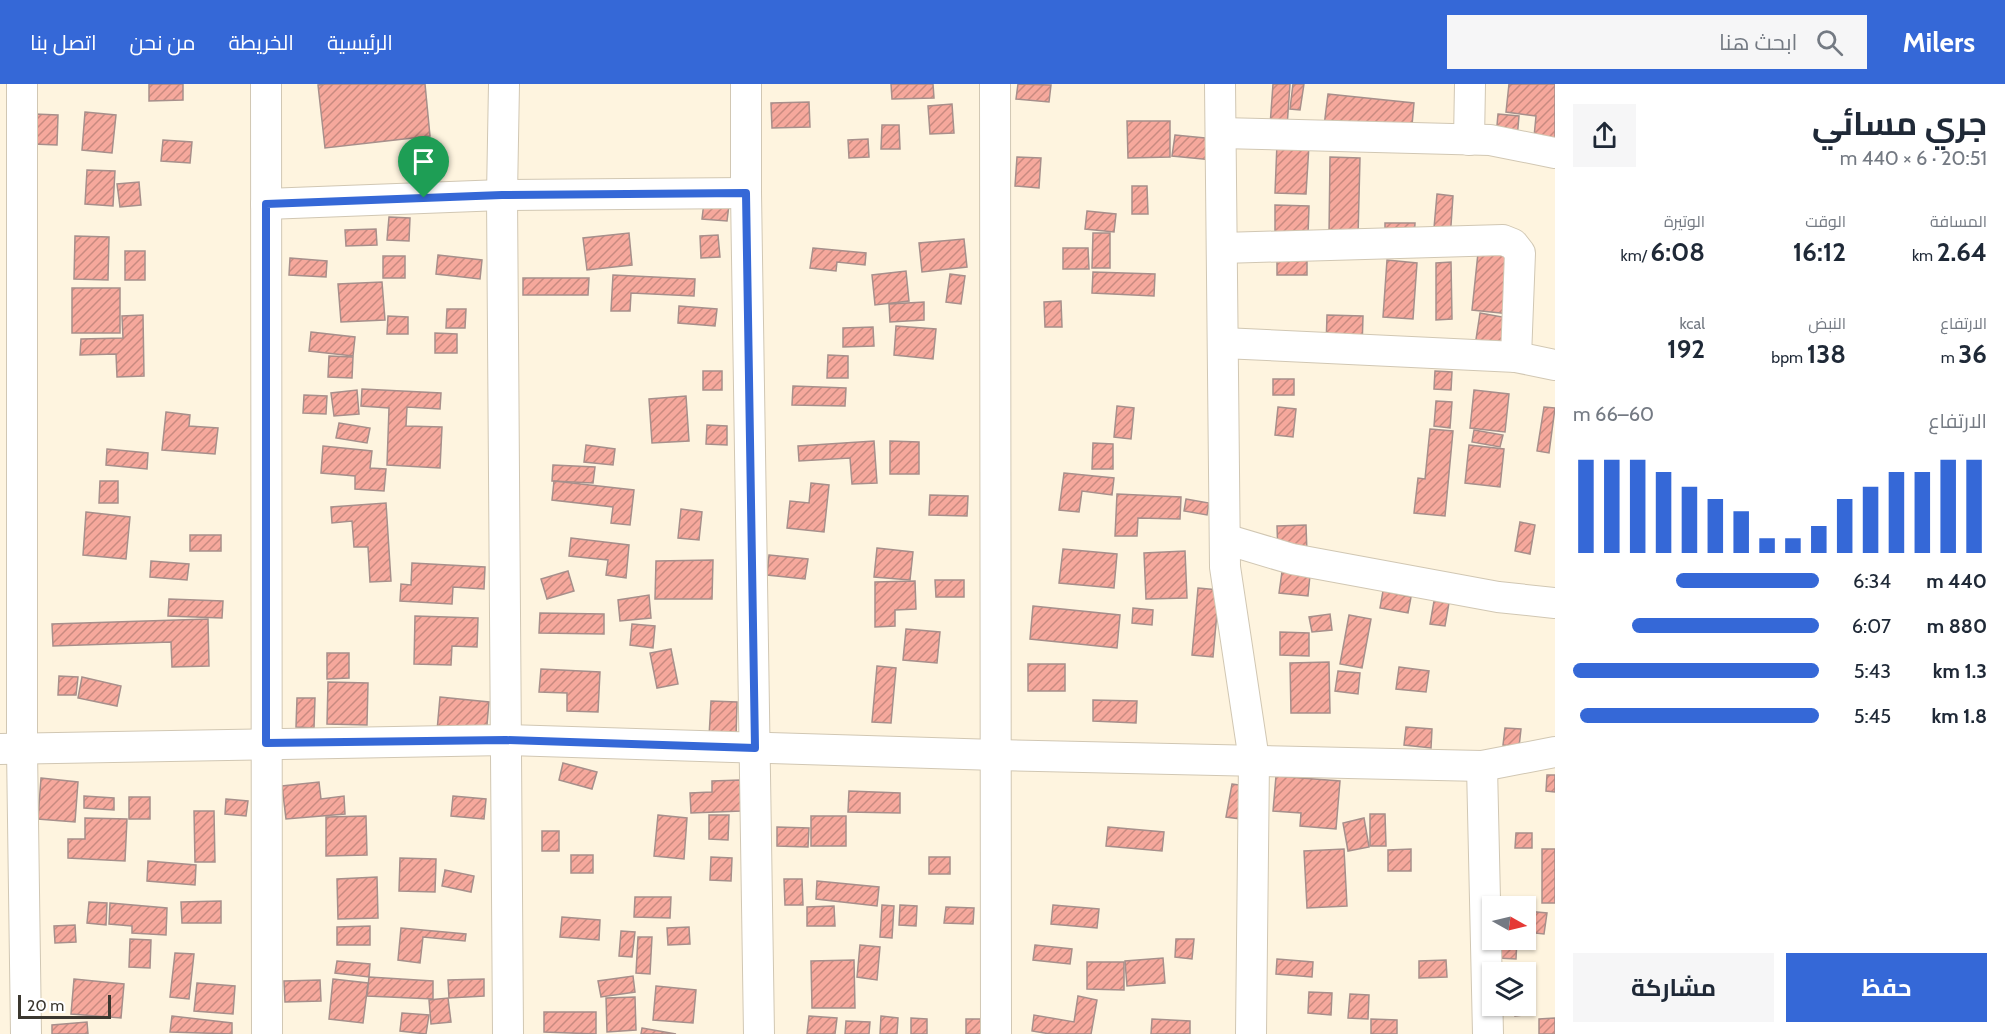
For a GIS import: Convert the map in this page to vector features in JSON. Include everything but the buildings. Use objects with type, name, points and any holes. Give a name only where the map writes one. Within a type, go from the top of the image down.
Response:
[{"type":"street","points":[[22,84],[11,749],[26,1034]]},
{"type":"street","points":[[266,84],[267,1034]]},
{"type":"street","points":[[504,84],[502,195],[508,1034]]},
{"type":"street","points":[[746,84],[759,1034]]},
{"type":"street","points":[[995,84],[996,1034]]},
{"type":"street","points":[[1220,84],[1226,567],[1254,760],[1251,1034]]},
{"type":"street","points":[[1469,140],[1470,84]]},
{"type":"street","points":[[1221,133],[1490,140],[1555,153]]},
{"type":"street","points":[[266,204],[502,195],[746,193]]},
{"type":"street","points":[[1222,248],[1503,240],[1513,244],[1520,253],[1516,357]]},
{"type":"street","points":[[1223,343],[1516,357],[1555,364]]},
{"type":"street","points":[[1225,539],[1292,559],[1498,597],[1555,603]]},
{"type":"street","points":[[11,749],[506,740],[996,755],[1482,766],[1555,752]]},
{"type":"street","points":[[1482,766],[1488,1034]]},
{"type":"route","points":[[746,193],[755,748],[506,740],[266,743],[266,204],[424,198],[746,193]]}]
